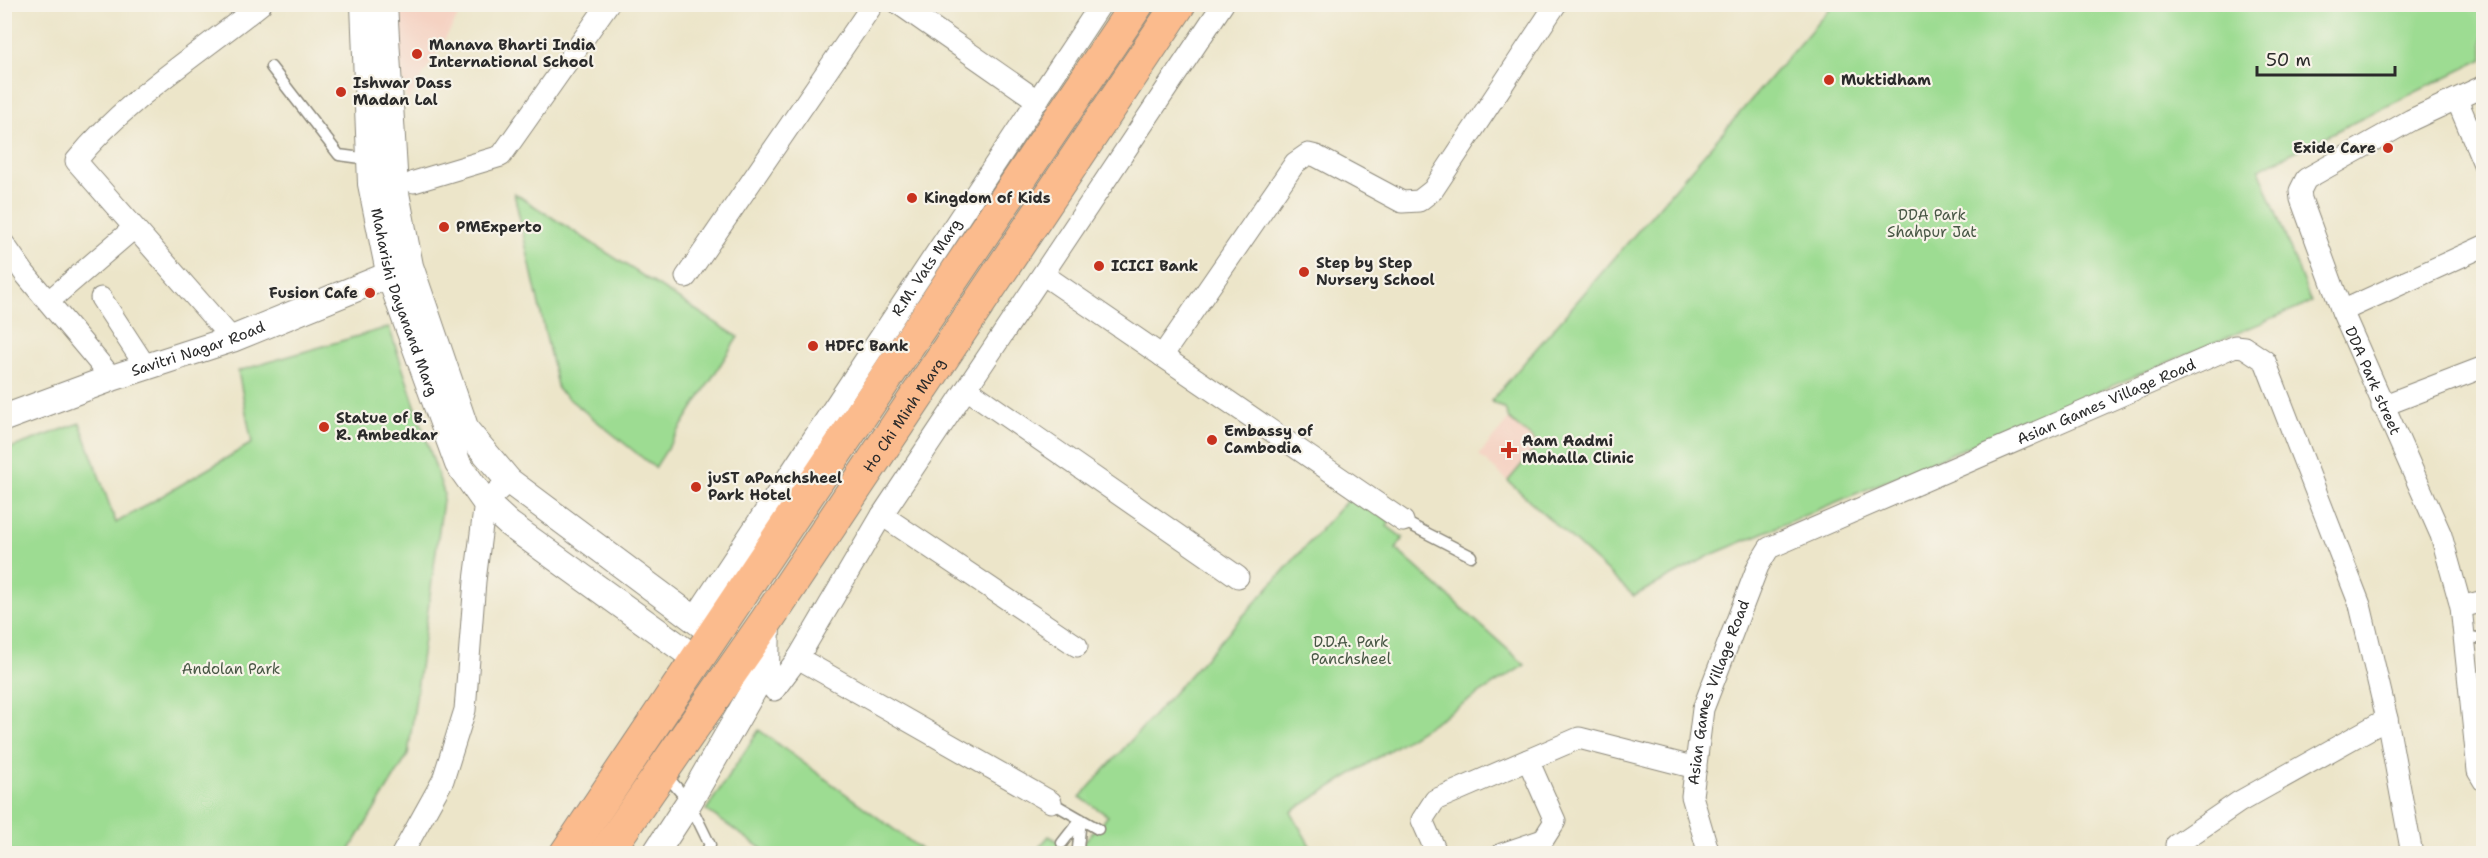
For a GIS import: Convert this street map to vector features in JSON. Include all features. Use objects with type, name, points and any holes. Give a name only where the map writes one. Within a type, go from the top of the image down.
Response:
[{"type":"main road","points":[[566,854],[701,638],[1137,4]]},
{"type":"main road","name":"Ho Chi Minh Marg","points":[[605,854],[767,620],[1179,4]]},
{"type":"street","points":[[232,339],[76,161],[91,141],[153,88],[261,4]]},
{"type":"street","name":"Maharishi Dayanand Marg","points":[[364,4],[371,184],[458,464],[485,502],[509,524],[589,582],[641,618],[701,638]]},
{"type":"street","name":"Maharishi Dayanand Marg","points":[[384,4],[400,272],[466,430],[509,482],[660,595],[701,638]]},
{"type":"street","points":[[414,182],[501,156],[608,4]]},
{"type":"street","points":[[686,276],[873,4]]},
{"type":"street","points":[[899,4],[1038,101]]},
{"type":"street","name":"R.M. Vats Marg","points":[[701,638],[1101,4]]},
{"type":"street","points":[[774,690],[798,658],[882,515],[1223,4]]},
{"type":"street","points":[[1162,356],[1301,157],[1308,154],[1316,156],[1402,202],[1419,201],[1433,190],[1556,4]]},
{"type":"street","name":"DDA Park street","points":[[2484,86],[2402,126],[2306,179],[2302,184],[2301,199],[2342,311],[2382,406],[2441,535],[2461,608],[2474,638],[2478,771],[2484,781]]},
{"type":"street","points":[[2457,100],[2484,164]]},
{"type":"street","points":[[49,301],[134,228]]},
{"type":"street","points":[[4,244],[112,378]]},
{"type":"street","points":[[2342,311],[2484,246]]},
{"type":"street","name":"Savitri Nagar Road","points":[[4,418],[112,378],[232,339],[400,272]]},
{"type":"street","points":[[1044,275],[1402,521]]},
{"type":"street","points":[[101,298],[146,367]]},
{"type":"street","name":"Asian Games Village Road","points":[[1710,854],[1692,796],[1703,709],[1758,566],[1769,548],[2235,346],[2244,347],[2265,361],[2360,605],[2387,719],[2412,854]]},
{"type":"street","points":[[2382,406],[2484,367]]},
{"type":"street","points":[[967,389],[1238,577]]},
{"type":"street","points":[[402,854],[443,780],[465,710],[475,581],[485,502],[509,482]]},
{"type":"street","points":[[882,515],[1077,646]]},
{"type":"street","points":[[589,582],[609,555]]},
{"type":"street","points":[[641,618],[660,595]]},
{"type":"street","points":[[2461,608],[2484,601]]},
{"type":"street","points":[[655,854],[689,802],[766,668],[767,620]]},
{"type":"street","points":[[798,658],[1051,802]]},
{"type":"street","points":[[2176,845],[2239,802],[2387,719]]},
{"type":"street","points":[[1437,854],[1422,820],[1435,800],[1580,738],[1696,768]]},
{"type":"street","points":[[1502,854],[1543,840],[1556,821],[1528,760]]},
{"type":"lane","points":[[271,67],[339,154],[370,159]]},
{"type":"lane","points":[[1402,521],[1471,556]]},
{"type":"lane","points":[[662,771],[689,802],[710,845],[705,854]]},
{"type":"lane","points":[[1051,802],[1098,829]]},
{"type":"lane","points":[[1062,843],[1081,819]]},
{"type":"lane","points":[[1081,819],[1078,848],[1084,854]]},
{"type":"shaded area","name":"Manava Bharti India International School","points":[[389,5],[465,5],[407,103]]},
{"type":"shaded area","name":"Aam Aadmi Mohalla Clinic","points":[[1509,419],[1539,444],[1508,481],[1479,455]]},
{"type":"green space","name":"DDA Park Shahpur Jat","points":[[1833,5],[2483,5],[2483,59],[2259,169],[2311,302],[1713,554],[1634,596],[1508,481],[1539,444],[1509,419],[1505,409],[1491,401]]},
{"type":"green space","points":[[514,193],[738,337],[655,468],[558,390]]},
{"type":"green space","name":"Andolan Park","points":[[389,327],[444,493],[408,755],[348,853],[5,853],[5,450],[80,423],[116,523],[252,443],[238,371]]},
{"type":"green space","name":"D.D.A. Park Panchsheel","points":[[1351,496],[1390,521],[1387,526],[1403,538],[1396,549],[1525,665],[1291,812],[1314,853],[1033,854],[1049,836],[1075,851],[1108,816],[1080,797]]},
{"type":"green space","points":[[759,730],[926,853],[768,853],[706,810]]},
{"type":"place","name":"Manava Bharti India International School","points":[[417,54]]},
{"type":"place","name":"Muktidham","points":[[1829,80]]},
{"type":"place","name":"Ishwar Dass Madan Lal","points":[[341,92]]},
{"type":"place","name":"Exide Care","points":[[2388,148]]},
{"type":"place","name":"Kingdom of Kids","points":[[912,198]]},
{"type":"place","name":"PMExperto","points":[[444,227]]},
{"type":"place","name":"ICICI Bank","points":[[1099,266]]},
{"type":"place","name":"Step by Step Nursery School","points":[[1304,272]]},
{"type":"place","name":"Fusion Cafe","points":[[370,293]]},
{"type":"place","name":"HDFC Bank","points":[[813,346]]},
{"type":"place","name":"Statue of B. R. Ambedkar","points":[[324,427]]},
{"type":"place","name":"Embassy of Cambodia","points":[[1212,440]]},
{"type":"place","name":"Aam Aadmi Mohalla Clinic","points":[[1509,450]]},
{"type":"place","name":"juST aPanchsheel Park Hotel","points":[[696,487]]}]
